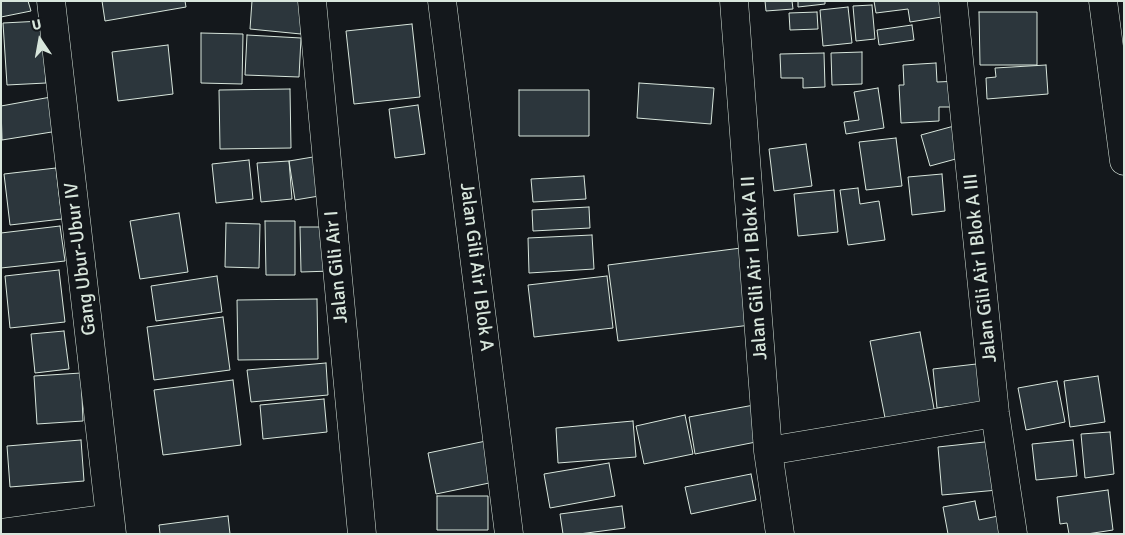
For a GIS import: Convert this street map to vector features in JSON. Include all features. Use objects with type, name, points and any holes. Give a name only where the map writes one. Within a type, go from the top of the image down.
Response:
[{"type":"street","name":"Gang Ubur-Ubur IV","points":[[1,533],[111,526],[51,1]]},
{"type":"street","name":"Jalan Gili Air I","points":[[312,1],[362,534]]},
{"type":"street","name":"Jalan Gili Air I Blok A","points":[[442,1],[509,534]]},
{"type":"street","name":"Jalan Gili Air I Blok A II","points":[[734,1],[768,451],[780,534]]},
{"type":"street","name":"Jalan Gili Air I Blok A III","points":[[953,1],[995,413],[1014,534]]},
{"type":"street","points":[[1103,1],[1124,161]]},
{"type":"street","points":[[768,451],[995,413]]},
{"type":"building","points":[[1,1],[28,1],[31,11],[1,17]]},
{"type":"building","points":[[102,1],[185,1],[186,7],[105,21]]},
{"type":"building","points":[[252,1],[303,1],[301,34],[250,29]]},
{"type":"building","points":[[765,1],[792,1],[793,9],[766,11]]},
{"type":"building","points":[[798,1],[825,1],[825,4],[798,7]]},
{"type":"building","points":[[874,1],[945,1],[948,16],[910,22],[908,9],[876,13]]},
{"type":"building","points":[[872,5],[875,39],[856,41],[853,6]]},
{"type":"building","points":[[848,7],[852,43],[823,46],[820,10]]},
{"type":"building","points":[[817,12],[818,29],[790,30],[789,13]]},
{"type":"building","points":[[979,12],[1037,12],[1037,65],[980,65]]},
{"type":"building","points":[[42,21],[46,83],[7,85],[3,23]]},
{"type":"building","points":[[412,24],[420,97],[354,104],[346,31]]},
{"type":"building","points":[[912,25],[914,40],[879,45],[877,30]]},
{"type":"building","points":[[201,33],[243,34],[242,84],[201,83]]},
{"type":"building","points":[[247,35],[301,38],[299,77],[245,75]]},
{"type":"building","points":[[168,45],[173,94],[118,101],[112,52]]},
{"type":"building","points":[[862,52],[862,84],[832,85],[831,53]]},
{"type":"building","points":[[824,53],[825,87],[803,88],[803,78],[781,78],[780,54]]},
{"type":"building","points":[[936,63],[937,82],[959,81],[960,107],[939,107],[939,121],[901,123],[899,85],[904,85],[903,65]]},
{"type":"building","points":[[1046,65],[1048,94],[987,99],[986,78],[996,77],[995,68]]},
{"type":"building","points":[[639,83],[714,88],[711,124],[637,118]]},
{"type":"building","points":[[878,88],[884,128],[846,134],[844,122],[859,120],[854,92]]},
{"type":"building","points":[[290,89],[291,148],[220,149],[219,90]]},
{"type":"building","points":[[519,90],[589,90],[589,136],[519,136]]},
{"type":"building","points":[[51,97],[58,131],[2,140],[1,106]]},
{"type":"building","points":[[418,105],[425,154],[395,158],[389,109]]},
{"type":"building","points":[[954,126],[963,157],[930,166],[921,135]]},
{"type":"building","points":[[896,138],[902,186],[866,190],[859,142]]},
{"type":"building","points":[[806,144],[812,186],[774,191],[769,149]]},
{"type":"building","points":[[319,156],[325,195],[295,200],[289,161]]},
{"type":"building","points":[[249,160],[253,199],[216,203],[212,164]]},
{"type":"building","points":[[289,161],[292,199],[261,202],[257,163]]},
{"type":"building","points":[[56,168],[62,219],[10,225],[4,174]]},
{"type":"building","points":[[942,174],[945,211],[912,215],[908,177]]},
{"type":"building","points":[[584,176],[586,199],[533,202],[531,179]]},
{"type":"building","points":[[858,188],[860,204],[879,201],[885,240],[848,245],[840,190]]},
{"type":"building","points":[[834,190],[838,232],[798,236],[794,194]]},
{"type":"building","points":[[589,207],[590,228],[533,231],[532,210]]},
{"type":"building","points":[[179,213],[188,272],[140,279],[130,221]]},
{"type":"building","points":[[265,221],[295,221],[295,275],[266,275]]},
{"type":"building","points":[[226,223],[260,224],[259,268],[225,267]]},
{"type":"building","points":[[60,226],[65,261],[1,268],[1,233]]},
{"type":"building","points":[[300,227],[330,227],[332,271],[301,272]]},
{"type":"building","points":[[592,235],[594,269],[529,273],[528,238]]},
{"type":"building","points":[[749,247],[759,324],[618,341],[608,265]]},
{"type":"building","points":[[59,270],[65,322],[10,328],[5,276]]},
{"type":"building","points":[[217,276],[222,312],[156,321],[151,286]]},
{"type":"building","points":[[607,276],[613,328],[534,337],[528,285]]},
{"type":"building","points":[[317,299],[318,359],[238,360],[237,300]]},
{"type":"building","points":[[223,317],[230,370],[154,380],[147,327]]},
{"type":"building","points":[[64,331],[69,369],[35,373],[31,334]]},
{"type":"building","points":[[920,332],[935,414],[886,423],[870,341]]},
{"type":"building","points":[[326,363],[328,395],[251,402],[247,370]]},
{"type":"building","points":[[985,363],[989,402],[937,408],[933,369]]},
{"type":"building","points":[[81,373],[83,421],[37,424],[34,376]]},
{"type":"building","points":[[1098,376],[1105,422],[1070,427],[1064,381]]},
{"type":"building","points":[[233,380],[241,445],[163,455],[154,390]]},
{"type":"building","points":[[1057,381],[1065,422],[1026,430],[1018,388]]},
{"type":"building","points":[[324,399],[327,432],[263,439],[260,405]]},
{"type":"building","points":[[754,405],[761,441],[695,454],[689,417]]},
{"type":"building","points":[[685,415],[693,454],[644,464],[636,426]]},
{"type":"building","points":[[633,421],[636,457],[558,463],[556,428]]},
{"type":"building","points":[[1110,432],[1114,474],[1085,478],[1081,434]]},
{"type":"building","points":[[81,440],[84,481],[10,487],[7,446]]},
{"type":"building","points":[[1073,440],[1077,476],[1036,480],[1032,444]]},
{"type":"building","points":[[486,441],[494,482],[436,494],[428,453]]},
{"type":"building","points":[[994,441],[998,490],[942,495],[938,447]]},
{"type":"building","points":[[609,463],[615,496],[550,508],[544,474]]},
{"type":"building","points":[[751,474],[756,500],[691,514],[685,487]]},
{"type":"building","points":[[1108,490],[1113,530],[1087,534],[1069,534],[1067,523],[1060,524],[1057,497]]},
{"type":"building","points":[[437,496],[488,496],[488,530],[437,530]]},
{"type":"building","points":[[975,501],[979,520],[998,516],[1002,534],[948,534],[943,507]]},
{"type":"building","points":[[622,506],[625,528],[579,534],[563,534],[560,514]]},
{"type":"building","points":[[228,516],[230,534],[160,534],[159,525]]}]
